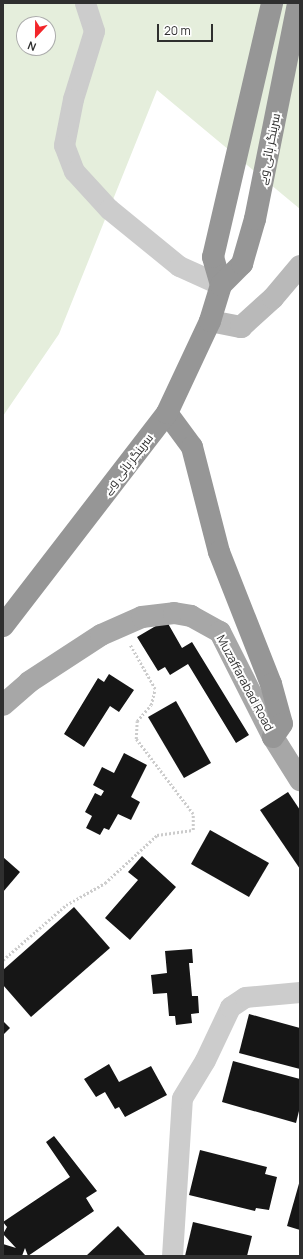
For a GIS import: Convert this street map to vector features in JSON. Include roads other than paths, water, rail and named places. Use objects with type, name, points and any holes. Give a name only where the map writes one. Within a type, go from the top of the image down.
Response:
[{"type":"highway","points":[[221,285],[213,257],[272,3]]},
{"type":"highway","name":"سرینگر ہائی وے","points":[[3,626],[167,413],[210,321],[221,285],[242,264],[255,219],[298,3]]},
{"type":"highway","points":[[167,413],[192,447],[219,552],[271,684],[282,724],[273,737]]},
{"type":"main road","points":[[210,321],[241,327],[273,298],[300,266]]},
{"type":"main road","name":"Muzaffarabad Road","points":[[3,705],[29,682],[101,635],[120,628],[142,617],[174,613],[191,616],[220,632],[273,737],[300,780]]},
{"type":"street","points":[[85,3],[94,30],[73,99],[64,146],[74,171],[109,209],[179,266],[221,285]]},
{"type":"street","points":[[172,1256],[182,1098],[205,1060],[230,1007],[245,997],[300,992]]}]
